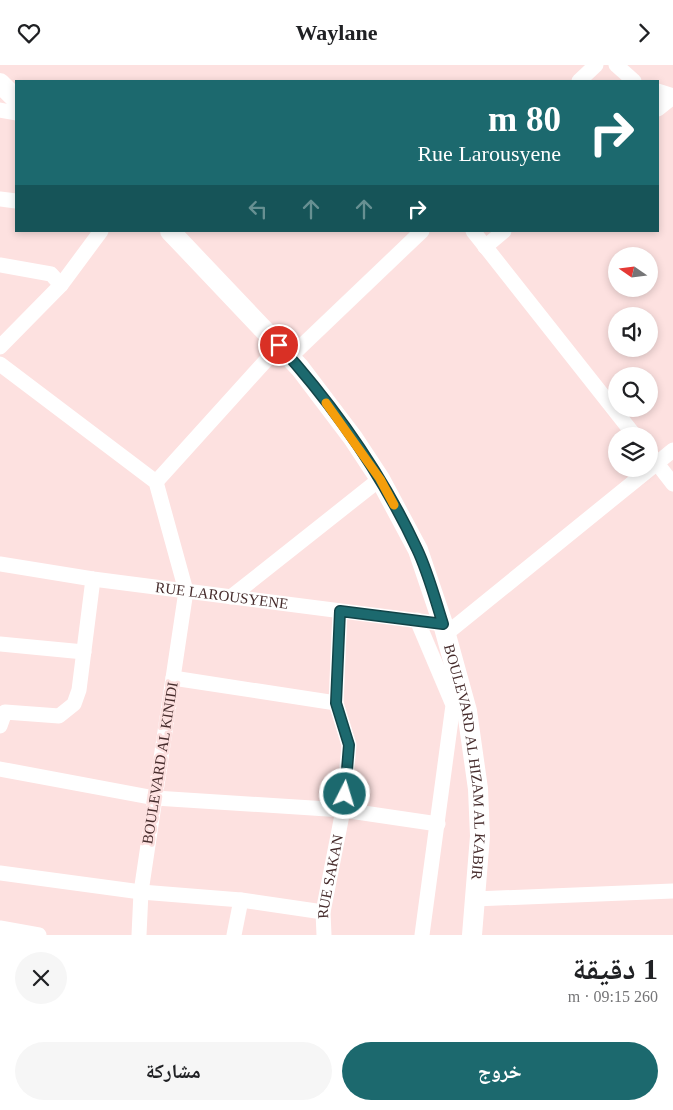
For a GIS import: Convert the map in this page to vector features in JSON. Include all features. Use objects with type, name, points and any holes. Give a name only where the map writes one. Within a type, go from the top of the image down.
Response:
[{"type":"main road","points":[[0,83],[15,98]]},
{"type":"main road","name":"BOULEVARD AL HIZAM AL KABIR","points":[[171,232],[284,351],[353,437],[380,479],[418,550],[444,629],[467,711],[478,789],[480,835],[472,935]]},
{"type":"street","points":[[580,80],[596,65]]},
{"type":"street","points":[[616,65],[633,80]]},
{"type":"street","points":[[659,91],[673,96]]},
{"type":"street","points":[[659,108],[673,96]]},
{"type":"street","points":[[0,110],[15,113]]},
{"type":"street","points":[[0,199],[15,201]]},
{"type":"street","points":[[0,347],[61,285],[100,232]]},
{"type":"street","points":[[156,482],[284,351],[421,232]]},
{"type":"street","points":[[474,232],[628,427]]},
{"type":"street","points":[[485,247],[503,232]]},
{"type":"street","points":[[0,265],[51,274],[61,285]]},
{"type":"street","points":[[0,364],[156,482],[186,591]]},
{"type":"street","points":[[658,456],[673,450]]},
{"type":"street","points":[[658,464],[673,484]]},
{"type":"street","points":[[444,629],[630,477]]},
{"type":"street","points":[[231,597],[380,479]]},
{"type":"street","name":"RUE LAROUSYENE","points":[[0,564],[93,579],[417,620],[444,629]]},
{"type":"street","points":[[0,726],[5,712],[59,716],[70,709],[78,697],[93,579]]},
{"type":"street","name":"BOULEVARD AL KINIDI","points":[[139,935],[141,892],[186,591]]},
{"type":"street","name":"RUE SAKAN","points":[[324,935],[323,912],[343,810],[349,745],[336,703],[340,611]]},
{"type":"street","points":[[417,620],[453,705],[422,935]]},
{"type":"street","points":[[0,643],[84,652]]},
{"type":"street","points":[[173,678],[336,703]]},
{"type":"street","points":[[0,769],[155,798],[343,810],[438,824]]},
{"type":"street","points":[[0,873],[141,892],[241,900],[323,912]]},
{"type":"street","points":[[475,899],[673,891]]},
{"type":"street","points":[[234,935],[241,900]]},
{"type":"street","points":[[0,929],[39,935]]},
{"type":"slow traffic","points":[[326,403],[353,437],[394,505]]},
{"type":"route","points":[[279,345],[300,368],[353,437],[380,479],[418,550],[443,624],[340,611],[336,703],[349,745],[345,794]]}]
